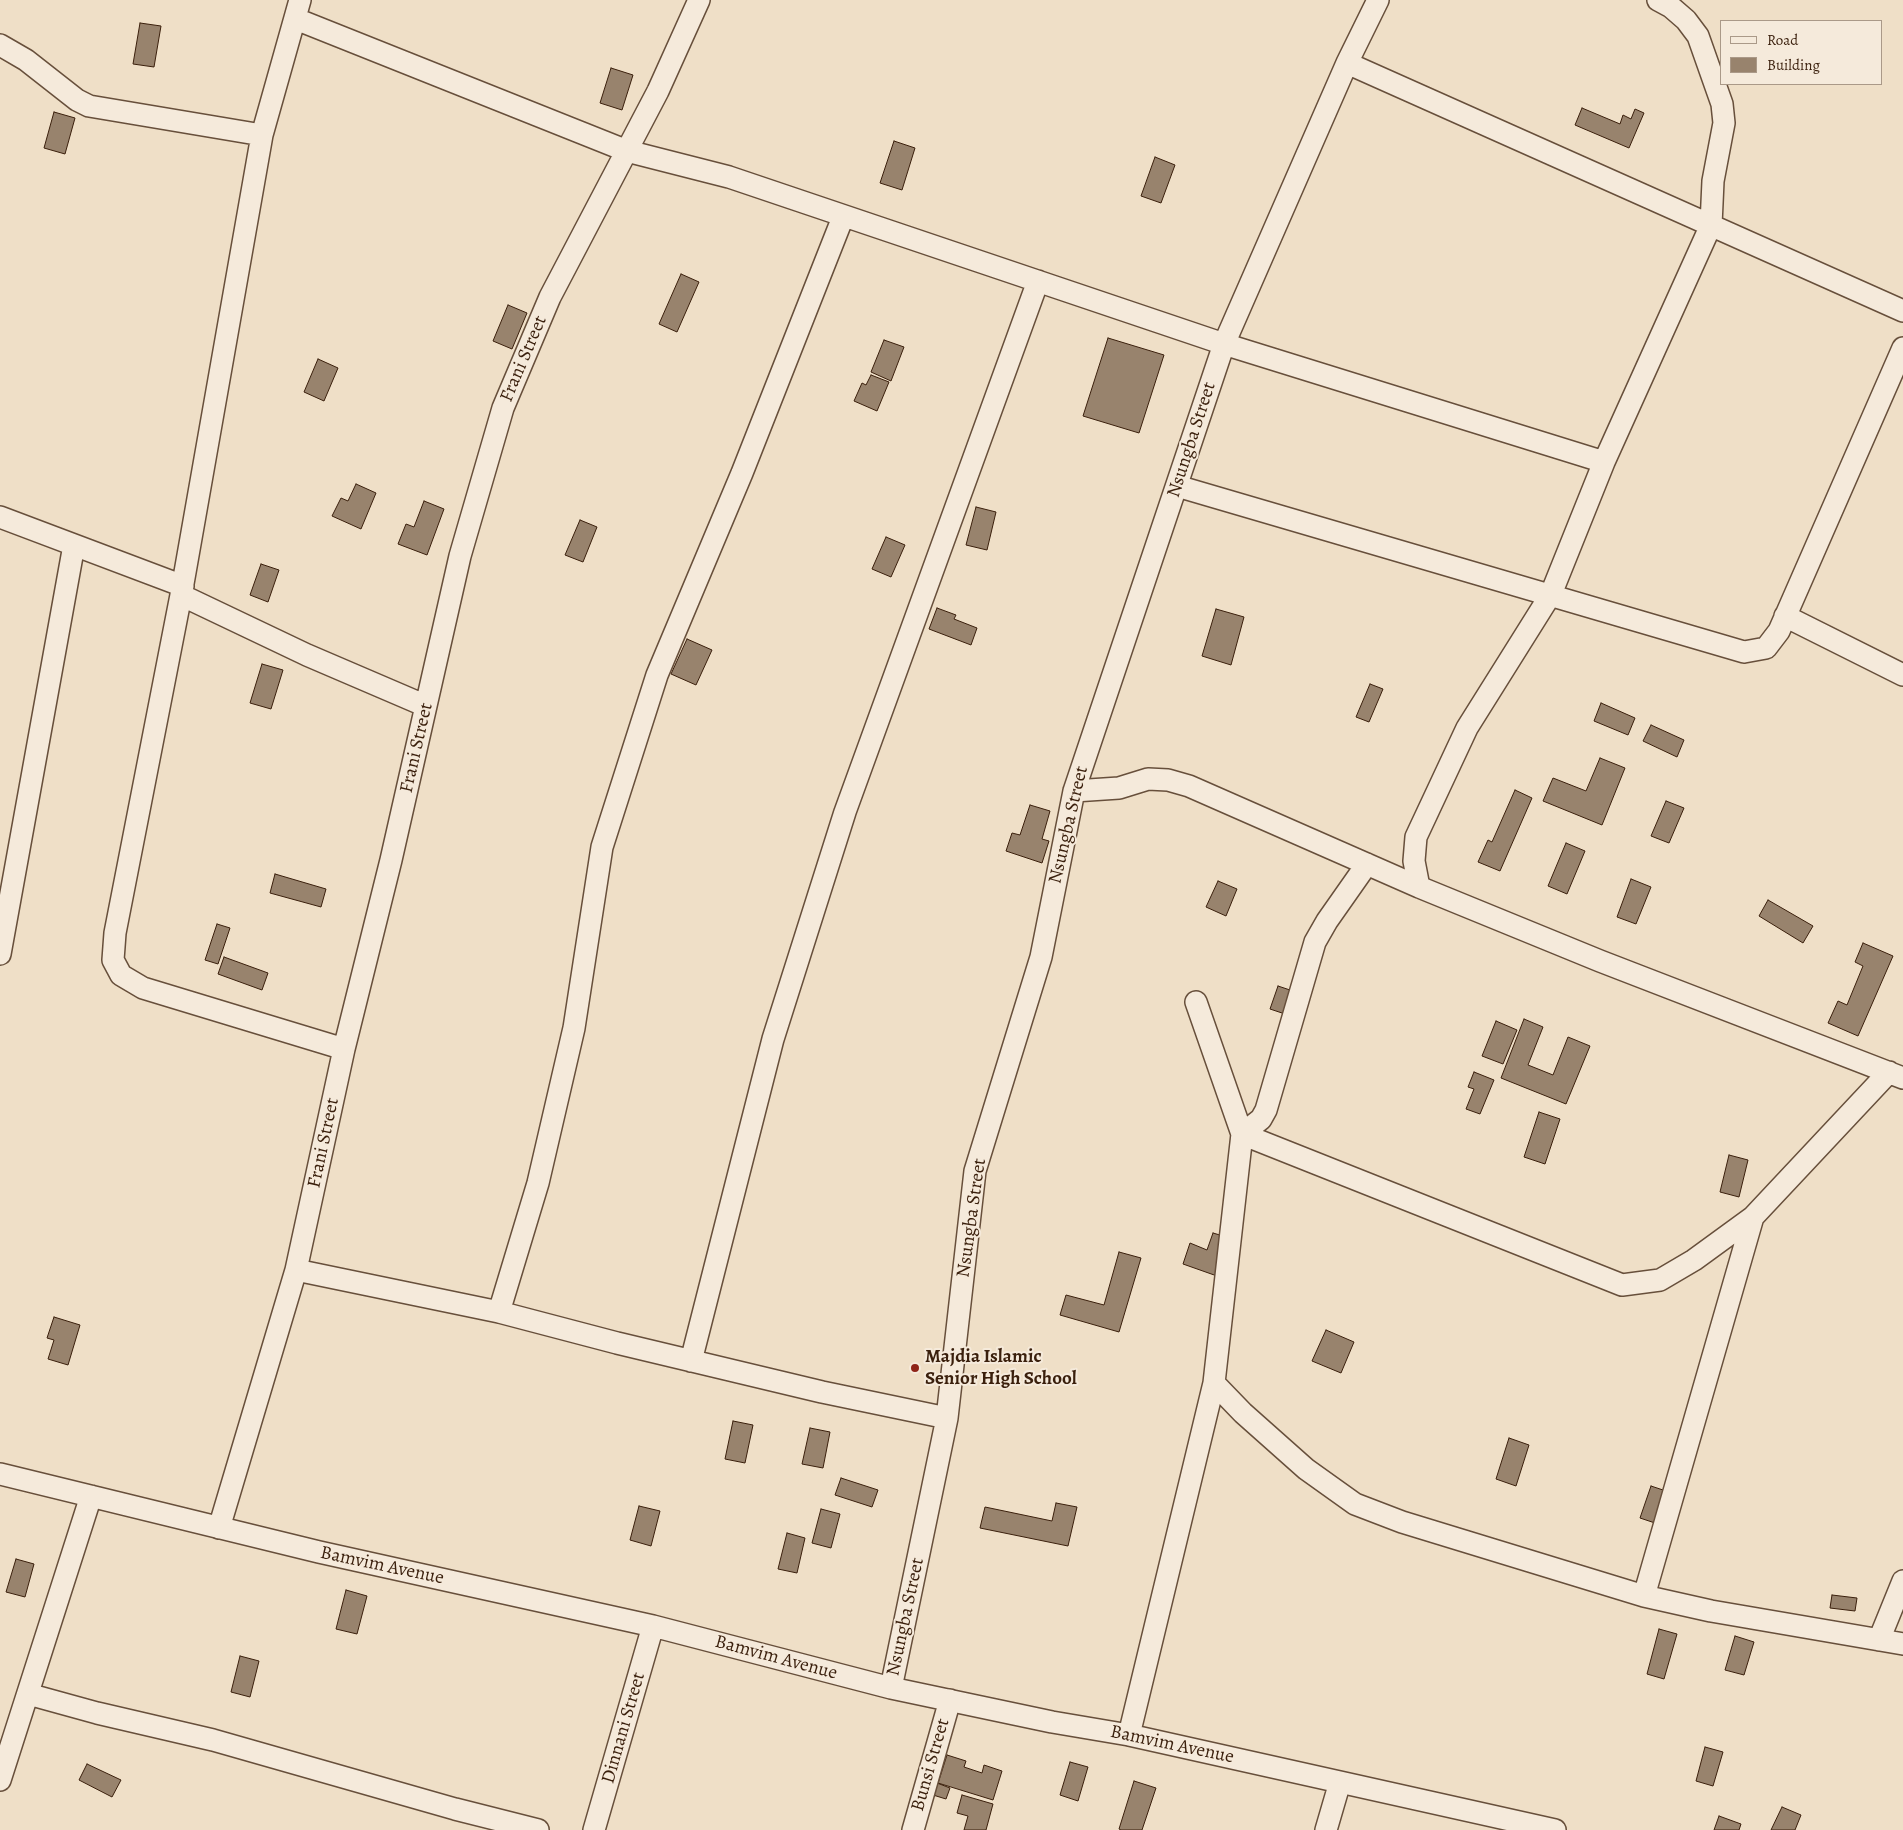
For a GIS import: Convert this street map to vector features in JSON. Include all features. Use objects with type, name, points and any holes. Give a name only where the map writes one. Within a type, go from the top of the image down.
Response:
[{"type":"street","name":"Frani Street","points":[[219,1528],[296,1270],[344,1049],[391,860],[460,556],[503,408],[550,297],[658,91],[699,0]]},
{"type":"street","name":"Nsungba Street","points":[[891,1688],[947,1418],[975,1171],[1041,957],[1074,791],[1224,344],[1347,64],[1378,0]]},
{"type":"street","points":[[1419,887],[1414,862],[1416,837],[1467,728],[1551,594],[1604,462],[1711,225],[1713,181],[1724,123],[1722,104],[1698,36],[1686,20],[1671,7],[1658,0]]},
{"type":"street","points":[[344,1049],[143,988],[121,975],[113,960],[114,933],[182,591],[262,135],[298,9],[627,151],[729,177],[1224,344],[1604,462]]},
{"type":"street","points":[[0,45],[26,60],[77,100],[89,106],[262,135]]},
{"type":"street","points":[[1347,64],[1903,311]]},
{"type":"street","points":[[499,1312],[538,1183],[574,1028],[602,847],[656,675],[742,473],[843,216]]},
{"type":"street","points":[[690,1361],[773,1039],[845,812],[1038,282]]},
{"type":"street","points":[[1177,486],[1744,652],[1766,648],[1779,631],[1903,348]]},
{"type":"street","points":[[0,517],[74,545],[182,591],[307,655],[426,706]]},
{"type":"street","points":[[0,954],[74,545]]},
{"type":"street","points":[[1785,616],[1903,675]]},
{"type":"street","points":[[1074,791],[1119,788],[1148,779],[1168,780],[1189,786],[1419,887],[1600,961],[1896,1075],[1753,1217],[1694,1260],[1660,1280],[1622,1285],[1242,1134]]},
{"type":"street","points":[[1242,1134],[1261,1120],[1268,1105],[1316,942],[1327,921],[1367,864]]},
{"type":"street","points":[[1128,1735],[1214,1383],[1242,1134],[1196,1002]]},
{"type":"street","points":[[1644,1596],[1753,1217]]},
{"type":"street","points":[[296,1270],[499,1312],[690,1361],[822,1392],[947,1418]]},
{"type":"street","points":[[1214,1383],[1243,1413],[1306,1470],[1355,1504],[1402,1522],[1644,1596],[1711,1611],[1903,1644]]},
{"type":"street","name":"Bamvim Avenue","points":[[0,1474],[319,1552],[653,1626],[891,1688],[1052,1722],[1128,1735],[1555,1830]]},
{"type":"street","points":[[0,1778],[92,1496]]},
{"type":"street","points":[[1879,1640],[1903,1581]]},
{"type":"street","name":"Dinnani Street","points":[[594,1830],[653,1626]]},
{"type":"street","points":[[28,1694],[96,1713],[213,1740],[455,1809],[538,1830]]},
{"type":"street","name":"Bunsi Street","points":[[913,1830],[950,1700]]},
{"type":"street","points":[[1326,1830],[1340,1782]]},
{"type":"building","points":[[140,23],[161,26],[154,67],[133,64]]},
{"type":"building","points":[[611,68],[633,75],[622,110],[600,103]]},
{"type":"building","points":[[1582,108],[1620,124],[1623,115],[1631,119],[1635,109],[1644,113],[1629,148],[1575,125]]},
{"type":"building","points":[[54,112],[75,118],[65,154],[44,148]]},
{"type":"building","points":[[894,141],[915,148],[902,190],[880,183]]},
{"type":"building","points":[[1155,157],[1175,165],[1161,203],[1141,196]]},
{"type":"building","points":[[681,274],[699,282],[677,332],[659,324]]},
{"type":"building","points":[[508,305],[527,313],[512,349],[493,341]]},
{"type":"building","points":[[1108,338],[1164,355],[1139,433],[1083,416]]},
{"type":"building","points":[[884,340],[904,347],[891,381],[871,372]]},
{"type":"building","points":[[318,359],[338,368],[324,401],[304,392]]},
{"type":"building","points":[[871,375],[889,382],[877,411],[854,401],[862,383],[866,385]]},
{"type":"building","points":[[356,484],[376,493],[361,529],[332,516],[341,498],[348,501]]},
{"type":"building","points":[[424,501],[444,509],[427,555],[398,544],[406,524],[414,527]]},
{"type":"building","points":[[976,507],[996,512],[987,550],[966,545]]},
{"type":"building","points":[[580,520],[597,527],[583,562],[565,555]]},
{"type":"building","points":[[886,537],[905,545],[891,577],[872,569]]},
{"type":"building","points":[[261,564],[279,570],[268,602],[250,595]]},
{"type":"building","points":[[937,608],[956,615],[954,619],[977,628],[971,645],[929,629]]},
{"type":"building","points":[[1216,609],[1244,617],[1231,665],[1202,656]]},
{"type":"building","points":[[687,639],[712,650],[696,685],[671,674]]},
{"type":"building","points":[[262,664],[283,670],[271,709],[250,703]]},
{"type":"building","points":[[1370,684],[1383,689],[1369,722],[1356,717]]},
{"type":"building","points":[[1601,703],[1635,718],[1628,735],[1594,721]]},
{"type":"building","points":[[1651,725],[1684,740],[1677,757],[1643,741]]},
{"type":"building","points":[[1600,758],[1625,768],[1602,825],[1543,801],[1553,778],[1586,791]]},
{"type":"building","points":[[1515,790],[1532,798],[1500,871],[1478,862],[1488,840],[1492,842]]},
{"type":"building","points":[[1666,801],[1684,808],[1669,843],[1651,836]]},
{"type":"building","points":[[1030,805],[1050,811],[1042,839],[1049,841],[1042,863],[1006,851],[1012,833],[1020,835]]},
{"type":"building","points":[[1566,843],[1585,851],[1567,894],[1548,886]]},
{"type":"building","points":[[275,874],[326,889],[321,907],[270,893]]},
{"type":"building","points":[[1631,879],[1651,887],[1636,924],[1617,917]]},
{"type":"building","points":[[1218,881],[1237,889],[1226,916],[1206,907]]},
{"type":"building","points":[[1768,900],[1813,926],[1803,943],[1759,916]]},
{"type":"building","points":[[217,924],[230,928],[218,964],[205,960]]},
{"type":"building","points":[[1863,943],[1893,956],[1858,1036],[1828,1023],[1838,1001],[1847,1005],[1863,966],[1855,962]]},
{"type":"building","points":[[224,957],[268,973],[262,990],[218,974]]},
{"type":"building","points":[[1278,986],[1293,991],[1285,1014],[1270,1009]]},
{"type":"building","points":[[1524,1019],[1543,1027],[1528,1065],[1553,1075],[1568,1037],[1590,1046],[1566,1104],[1501,1078]]},
{"type":"building","points":[[1496,1021],[1517,1030],[1503,1064],[1482,1056]]},
{"type":"building","points":[[1474,1072],[1494,1080],[1480,1114],[1466,1109],[1474,1089],[1468,1087]]},
{"type":"building","points":[[1539,1112],[1560,1119],[1545,1164],[1524,1157]]},
{"type":"building","points":[[1729,1155],[1748,1160],[1739,1197],[1720,1192]]},
{"type":"building","points":[[1213,1233],[1230,1238],[1217,1276],[1183,1264],[1190,1243],[1207,1250]]},
{"type":"building","points":[[1119,1252],[1141,1258],[1119,1332],[1060,1315],[1066,1295],[1104,1305]]},
{"type":"building","points":[[54,1317],[80,1325],[68,1365],[48,1359],[54,1340],[47,1338]]},
{"type":"building","points":[[1326,1330],[1354,1342],[1341,1373],[1312,1361]]},
{"type":"building","points":[[733,1421],[753,1425],[745,1463],[725,1459]]},
{"type":"building","points":[[810,1428],[830,1432],[823,1468],[802,1464]]},
{"type":"building","points":[[1509,1438],[1529,1445],[1516,1486],[1496,1479]]},
{"type":"building","points":[[841,1478],[878,1490],[872,1507],[835,1495]]},
{"type":"building","points":[[1651,1486],[1669,1492],[1658,1524],[1640,1518]]},
{"type":"building","points":[[1056,1503],[1077,1507],[1068,1546],[980,1528],[985,1507],[1052,1521]]},
{"type":"building","points":[[639,1506],[660,1511],[651,1546],[630,1540]]},
{"type":"building","points":[[821,1509],[840,1514],[831,1548],[812,1543]]},
{"type":"building","points":[[787,1533],[805,1538],[797,1573],[778,1569]]},
{"type":"building","points":[[16,1559],[34,1564],[25,1597],[6,1592]]},
{"type":"building","points":[[346,1590],[367,1596],[357,1634],[336,1629]]},
{"type":"building","points":[[1832,1595],[1857,1598],[1855,1611],[1830,1608]]},
{"type":"building","points":[[1659,1629],[1677,1634],[1664,1679],[1647,1674]]},
{"type":"building","points":[[1735,1636],[1754,1642],[1744,1675],[1725,1670]]},
{"type":"building","points":[[240,1656],[259,1661],[250,1697],[231,1692]]},
{"type":"building","points":[[1705,1747],[1723,1752],[1713,1786],[1696,1781]]},
{"type":"building","points":[[947,1755],[966,1761],[964,1767],[982,1773],[984,1765],[1002,1771],[993,1800],[938,1783]]},
{"type":"building","points":[[1070,1762],[1088,1767],[1078,1801],[1060,1795]]},
{"type":"building","points":[[87,1764],[121,1780],[112,1797],[79,1780]]},
{"type":"building","points":[[1134,1781],[1156,1788],[1142,1830],[1121,1830],[1119,1829]]},
{"type":"building","points":[[937,1783],[950,1788],[946,1799],[933,1795]]},
{"type":"building","points":[[962,1795],[993,1804],[986,1830],[964,1830],[968,1816],[957,1813]]},
{"type":"building","points":[[1782,1807],[1801,1815],[1795,1830],[1771,1830]]},
{"type":"building","points":[[1719,1816],[1741,1824],[1739,1830],[1714,1830]]},
{"type":"place","name":"Majdia Islamic Senior High School","points":[[915,1368]]}]
